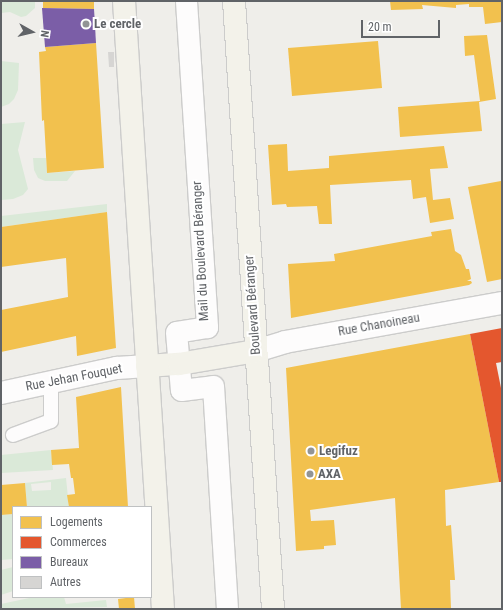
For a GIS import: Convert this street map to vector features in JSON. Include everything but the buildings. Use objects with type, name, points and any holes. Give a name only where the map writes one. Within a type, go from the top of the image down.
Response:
[{"type":"main road","points":[[124,1],[163,609]]},
{"type":"main road","name":"Boulevard Béranger","points":[[234,1],[273,609]]},
{"type":"main road","name":"Rue Chanoineau","points":[[256,351],[284,342],[502,303]]},
{"type":"main road","points":[[147,366],[179,364],[256,351]]},
{"type":"main road","name":"Rue Jehan Fouquet","points":[[1,393],[117,368],[147,366]]},
{"type":"street","name":"Mail du Boulevard Béranger","points":[[186,1],[207,327],[176,332],[181,390],[213,386],[228,609]]},
{"type":"lane","points":[[13,435],[51,421],[51,382]]},
{"type":"green space","points":[[1,1],[35,1],[35,8],[26,16],[21,17],[10,12],[1,13]]},
{"type":"green space","points":[[1,61],[19,63],[18,90],[14,99],[9,104],[1,107]]},
{"type":"green space","points":[[25,122],[18,150],[28,189],[23,195],[13,199],[1,200],[1,124]]},
{"type":"green space","points":[[33,158],[46,158],[47,173],[75,171],[67,181],[45,181],[38,178],[34,170]]},
{"type":"green space","points":[[107,204],[107,212],[1,227],[1,216]]},
{"type":"green space","points":[[51,450],[53,470],[1,473],[1,455]]},
{"type":"green space","points":[[66,478],[69,506],[27,506],[25,483]],"holes":[[[51,482],[51,490],[32,491],[31,484]]]},
{"type":"green space","points":[[12,514],[12,559],[1,560],[1,515]]},
{"type":"green space","points":[[12,567],[12,591],[1,595],[1,570]]},
{"type":"green space","points":[[29,598],[64,598],[66,604],[106,600],[107,607],[1,609],[1,604]]},
{"type":"place","name":"Le cercle","points":[[86,24]]},
{"type":"place","name":"Legifuz","points":[[311,451]]},
{"type":"place","name":"AXA","points":[[310,474]]}]
